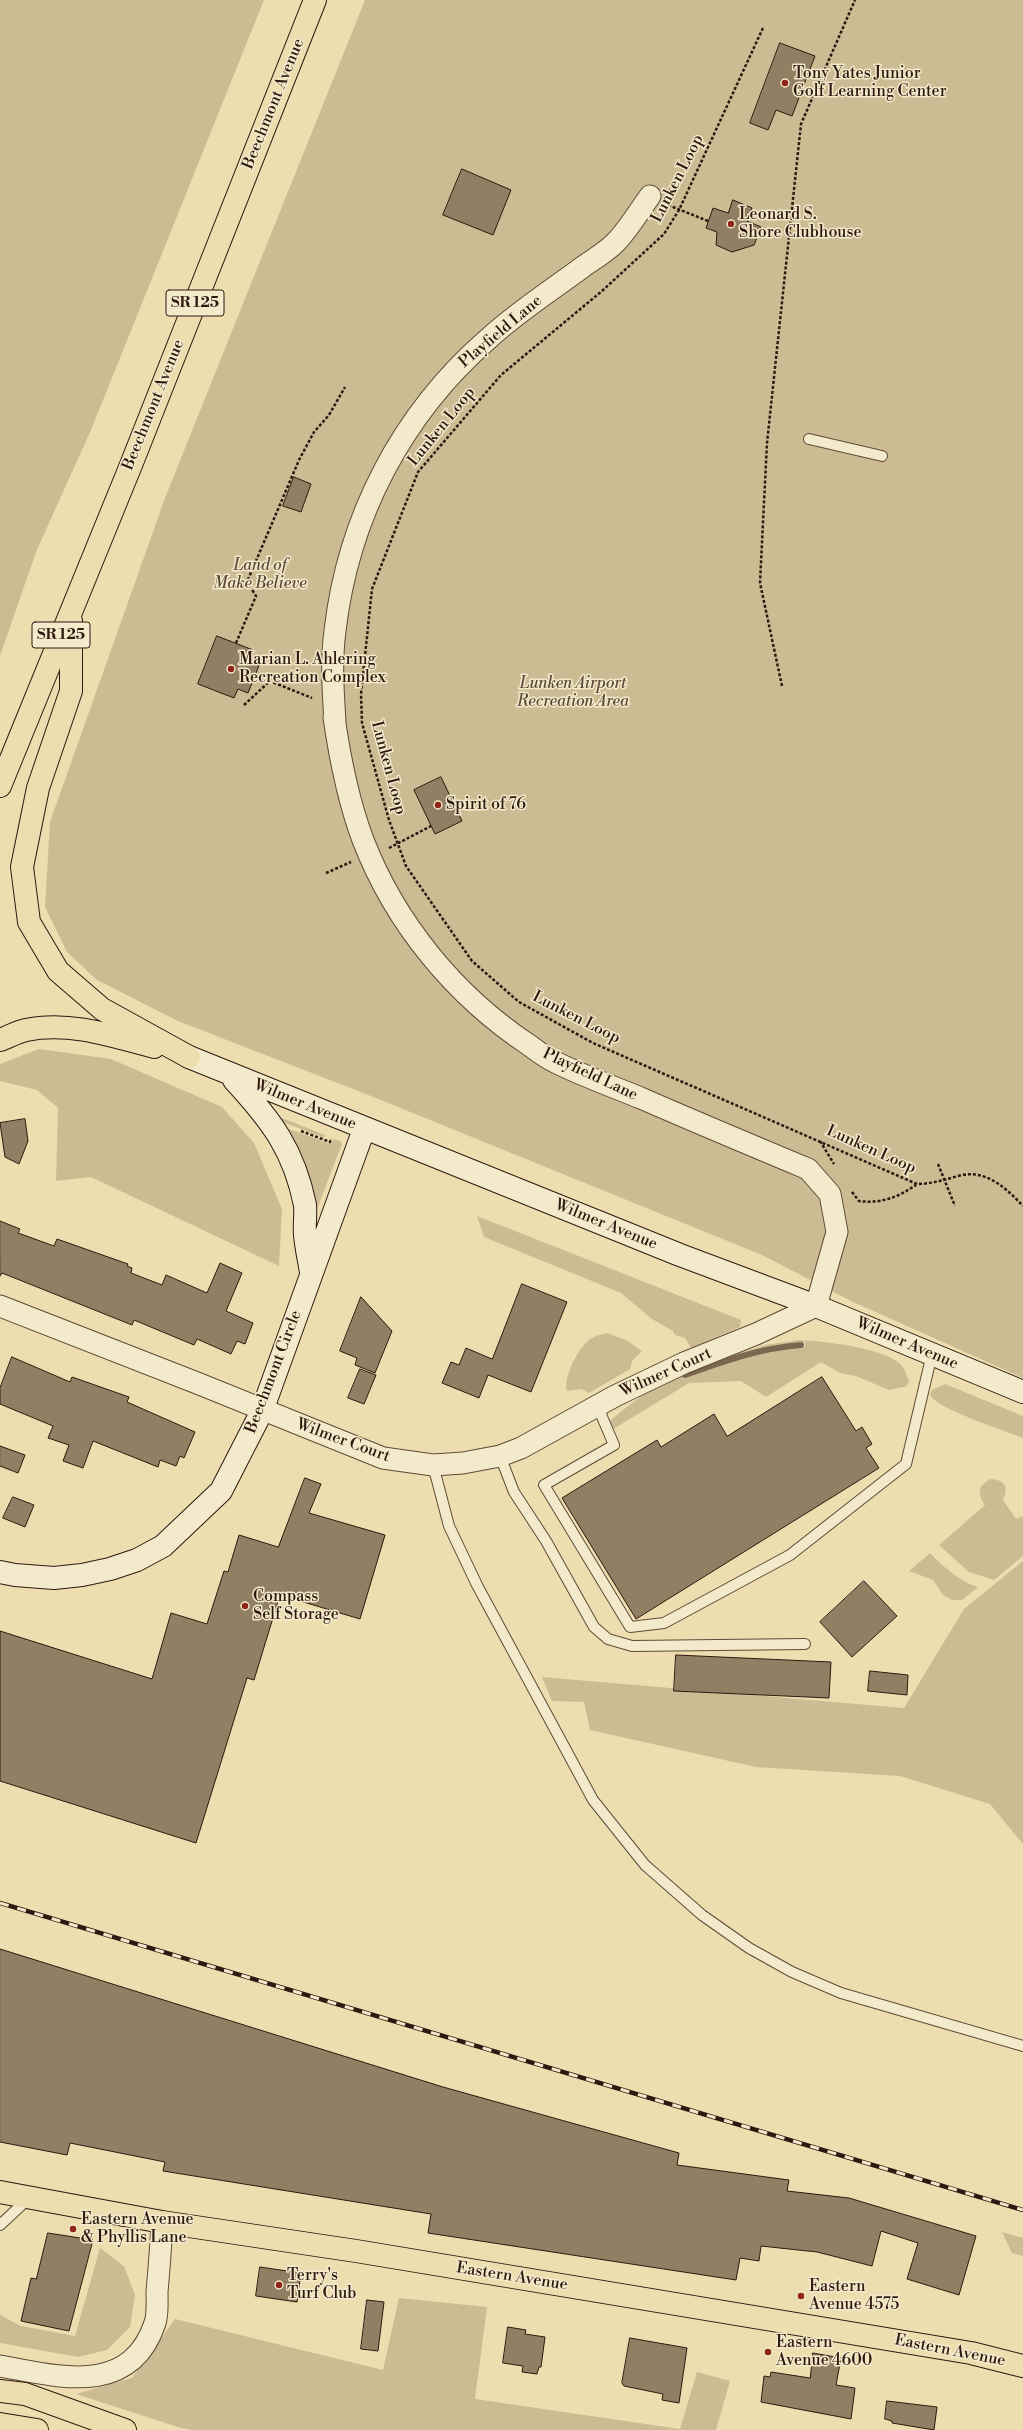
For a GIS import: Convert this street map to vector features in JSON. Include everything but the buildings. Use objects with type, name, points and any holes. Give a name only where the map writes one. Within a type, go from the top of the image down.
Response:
[{"type":"main road","name":"Beechmont Avenue","points":[[2,777],[131,465],[315,0]]},
{"type":"main road","points":[[72,606],[71,691],[38,788],[22,867],[29,922],[58,971],[102,1009],[190,1057]]},
{"type":"main road","points":[[0,1040],[26,1030],[57,1028],[97,1031],[190,1057]]},
{"type":"main road","name":"Eastern Avenue","points":[[0,2192],[162,2222],[356,2251],[971,2353],[1023,2366]]},
{"type":"main road","points":[[0,2391],[25,2394],[125,2430]]},
{"type":"main road","points":[[0,2424],[37,2430]]},
{"type":"street","name":"Playfield Lane","points":[[650,196],[615,243],[489,338],[458,367],[430,399],[405,433],[383,470],[365,509],[351,549],[341,590],[335,632],[332,674],[335,719],[340,759],[350,800],[364,841],[388,892],[419,939],[445,973],[475,1003],[507,1030],[554,1062],[808,1169],[830,1194],[837,1232],[816,1306]]},
{"type":"street","name":"Wilmer Avenue","points":[[190,1057],[364,1129],[680,1255],[816,1306],[1023,1392]]},
{"type":"street","points":[[229,1074],[266,1114],[282,1140],[296,1171],[305,1206],[305,1235],[312,1273]]},
{"type":"street","name":"Beechmont Circle","points":[[0,1572],[15,1575],[54,1578],[82,1576],[137,1560],[163,1546],[221,1491],[262,1411],[364,1129]]},
{"type":"street","name":"Wilmer Court","points":[[0,1306],[191,1380],[262,1411],[383,1458],[433,1464],[463,1463],[500,1456],[521,1448],[597,1405],[684,1363],[756,1334],[816,1306]]},
{"type":"street","points":[[0,2366],[64,2377],[84,2378],[103,2375],[120,2366],[136,2354],[147,2339],[155,2322],[162,2222]]},
{"type":"lane","points":[[809,439],[882,456]]},
{"type":"lane","points":[[597,1405],[614,1445],[544,1485],[630,1627],[664,1623],[790,1556],[906,1464],[932,1354]]},
{"type":"lane","points":[[500,1456],[514,1492],[546,1541],[594,1627],[608,1639],[632,1646],[805,1644]]},
{"type":"lane","points":[[433,1464],[449,1526],[477,1585],[593,1800],[645,1865],[702,1915],[748,1948],[792,1972],[841,1992],[1023,2046]]},
{"type":"lane","points":[[0,2225],[29,2198]]},
{"type":"path","points":[[782,686],[760,583],[767,443],[801,124],[855,0]]},
{"type":"path","name":"Lunken Loop","points":[[763,28],[679,210],[664,234],[602,291],[501,375],[418,472],[372,589],[361,694],[362,723],[389,820],[406,866],[472,961],[519,1002],[593,1043],[917,1184],[931,1184],[964,1175],[982,1176],[998,1182],[1023,1206]]},
{"type":"path","points":[[650,196],[708,222]]},
{"type":"path","points":[[236,643],[256,596],[247,582],[299,460],[314,432],[330,415],[345,387]]},
{"type":"path","points":[[255,676],[317,700]]},
{"type":"path","points":[[244,705],[270,681]]},
{"type":"path","points":[[295,1129],[330,1142],[332,1136]]},
{"type":"path","points":[[820,1141],[835,1166]]},
{"type":"path","points":[[938,1164],[955,1206]]},
{"type":"path","points":[[850,1190],[859,1201],[873,1203],[892,1199],[917,1184]]},
{"type":"green space","points":[[0,0],[264,0],[91,430],[36,552],[0,656]]},
{"type":"green space","name":"Lunken Airport Recreation Area","points":[[365,0],[1023,0],[1023,1378],[851,1301],[762,1255],[371,1096],[178,1021],[97,980],[67,952],[45,907],[50,822],[165,498]]},
{"type":"green space","points":[[39,1049],[111,1059],[222,1107],[254,1143],[282,1209],[279,1266],[91,1177],[56,1181],[58,1108],[37,1090],[0,1081],[0,1064]]},
{"type":"green space","points":[[282,1118],[325,1135],[324,1138],[283,1122],[280,1119]]},
{"type":"green space","points":[[280,1126],[331,1144],[334,1139],[340,1141],[342,1144],[317,1209],[314,1210]]},
{"type":"green space","points":[[477,1216],[741,1320],[740,1327],[691,1348],[685,1338],[675,1335],[673,1331],[652,1319],[621,1293],[484,1237]]},
{"type":"green space","points":[[607,1333],[626,1340],[642,1351],[632,1361],[630,1369],[589,1393],[581,1389],[567,1391],[566,1385],[569,1371],[580,1350],[591,1339]]},
{"type":"green space","points":[[799,1340],[839,1344],[870,1350],[884,1355],[896,1360],[903,1367],[909,1381],[907,1386],[889,1390],[856,1376],[840,1373],[821,1362],[766,1397],[741,1381],[689,1383],[610,1431],[607,1424],[655,1386],[676,1375],[688,1375],[725,1363],[777,1350],[805,1347],[805,1342],[774,1345],[734,1355],[765,1345]]},
{"type":"green space","points":[[945,1384],[1023,1416],[1023,1438],[958,1413],[935,1401],[930,1395],[932,1390]]},
{"type":"green space","points":[[991,1479],[1003,1483],[1006,1491],[1003,1500],[1016,1519],[1023,1516],[1023,1556],[994,1580],[969,1572],[939,1545],[985,1505],[982,1501],[980,1490],[983,1484]]},
{"type":"green space","points":[[930,1553],[958,1577],[978,1587],[962,1600],[952,1600],[943,1595],[933,1580],[909,1571]]},
{"type":"green space","points":[[1023,1561],[1023,1844],[990,1804],[900,1776],[756,1767],[590,1730],[584,1702],[552,1701],[542,1677],[904,1708],[964,1609]]},
{"type":"green space","points":[[1002,2232],[1023,2238],[1023,2256],[1012,2253]]},
{"type":"green space","points":[[100,2248],[124,2266],[135,2295],[130,2327],[107,2350],[78,2357],[0,2343],[0,2315],[21,2326],[75,2336]]},
{"type":"green space","points":[[399,2298],[487,2307],[475,2399],[680,2429],[697,2372],[730,2381],[716,2430],[193,2430],[181,2428],[76,2394],[132,2378],[175,2319],[383,2370]]},
{"type":"waterway","points":[[685,1375],[728,1360],[757,1352],[801,1345]]},
{"type":"railway","points":[[0,1903],[1023,2210]]},
{"type":"place","name":"Tony Yates Junior Golf Learning Center","points":[[785,83]]},
{"type":"place","name":"Leonard S. Shore Clubhouse","points":[[731,224]]},
{"type":"place","name":"Marian L. Ahlering Recreation Complex","points":[[231,669]]},
{"type":"place","name":"Spirit of 76","points":[[438,805]]},
{"type":"place","name":"Compass Self Storage","points":[[245,1606]]},
{"type":"place","name":"Eastern Avenue & Phyllis Lane","points":[[73,2229]]},
{"type":"place","name":"Terry's Turf Club","points":[[279,2285]]},
{"type":"place","name":"Eastern Avenue 4575","points":[[801,2296]]},
{"type":"place","name":"Eastern Avenue 4600","points":[[768,2352]]},
{"type":"park label","name":"Land of Make Believe","points":[[260,575]]}]
